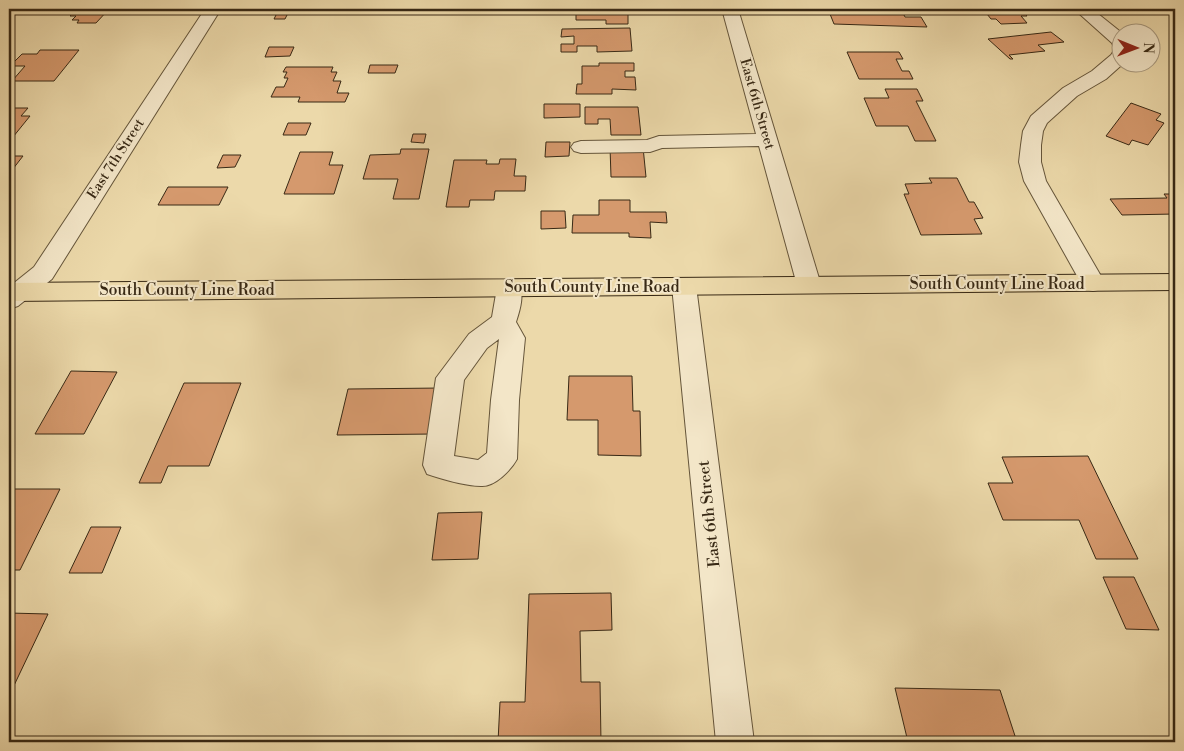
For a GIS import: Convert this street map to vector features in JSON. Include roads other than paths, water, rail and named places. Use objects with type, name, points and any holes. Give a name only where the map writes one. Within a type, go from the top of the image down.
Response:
[{"type":"main road","name":"South County Line Road","points":[[12,294],[1175,282]]},
{"type":"street","name":"East 7th Street","points":[[12,294],[43,273],[213,9]]},
{"type":"street","name":"East 6th Street","points":[[730,9],[809,285]]},
{"type":"street","points":[[1082,9],[1112,33]]},
{"type":"street","points":[[1093,283],[1035,181],[1030,162],[1031,144],[1033,131],[1038,120],[1070,92],[1099,75],[1112,64]]},
{"type":"street","points":[[580,143],[650,146],[659,142],[768,140]]},
{"type":"street","name":"East 6th Street","points":[[684,286],[735,742]]},
{"type":"street","points":[[503,322],[512,338],[505,400],[502,459],[482,474],[438,465],[450,378],[478,341],[503,322],[510,288]]}]
